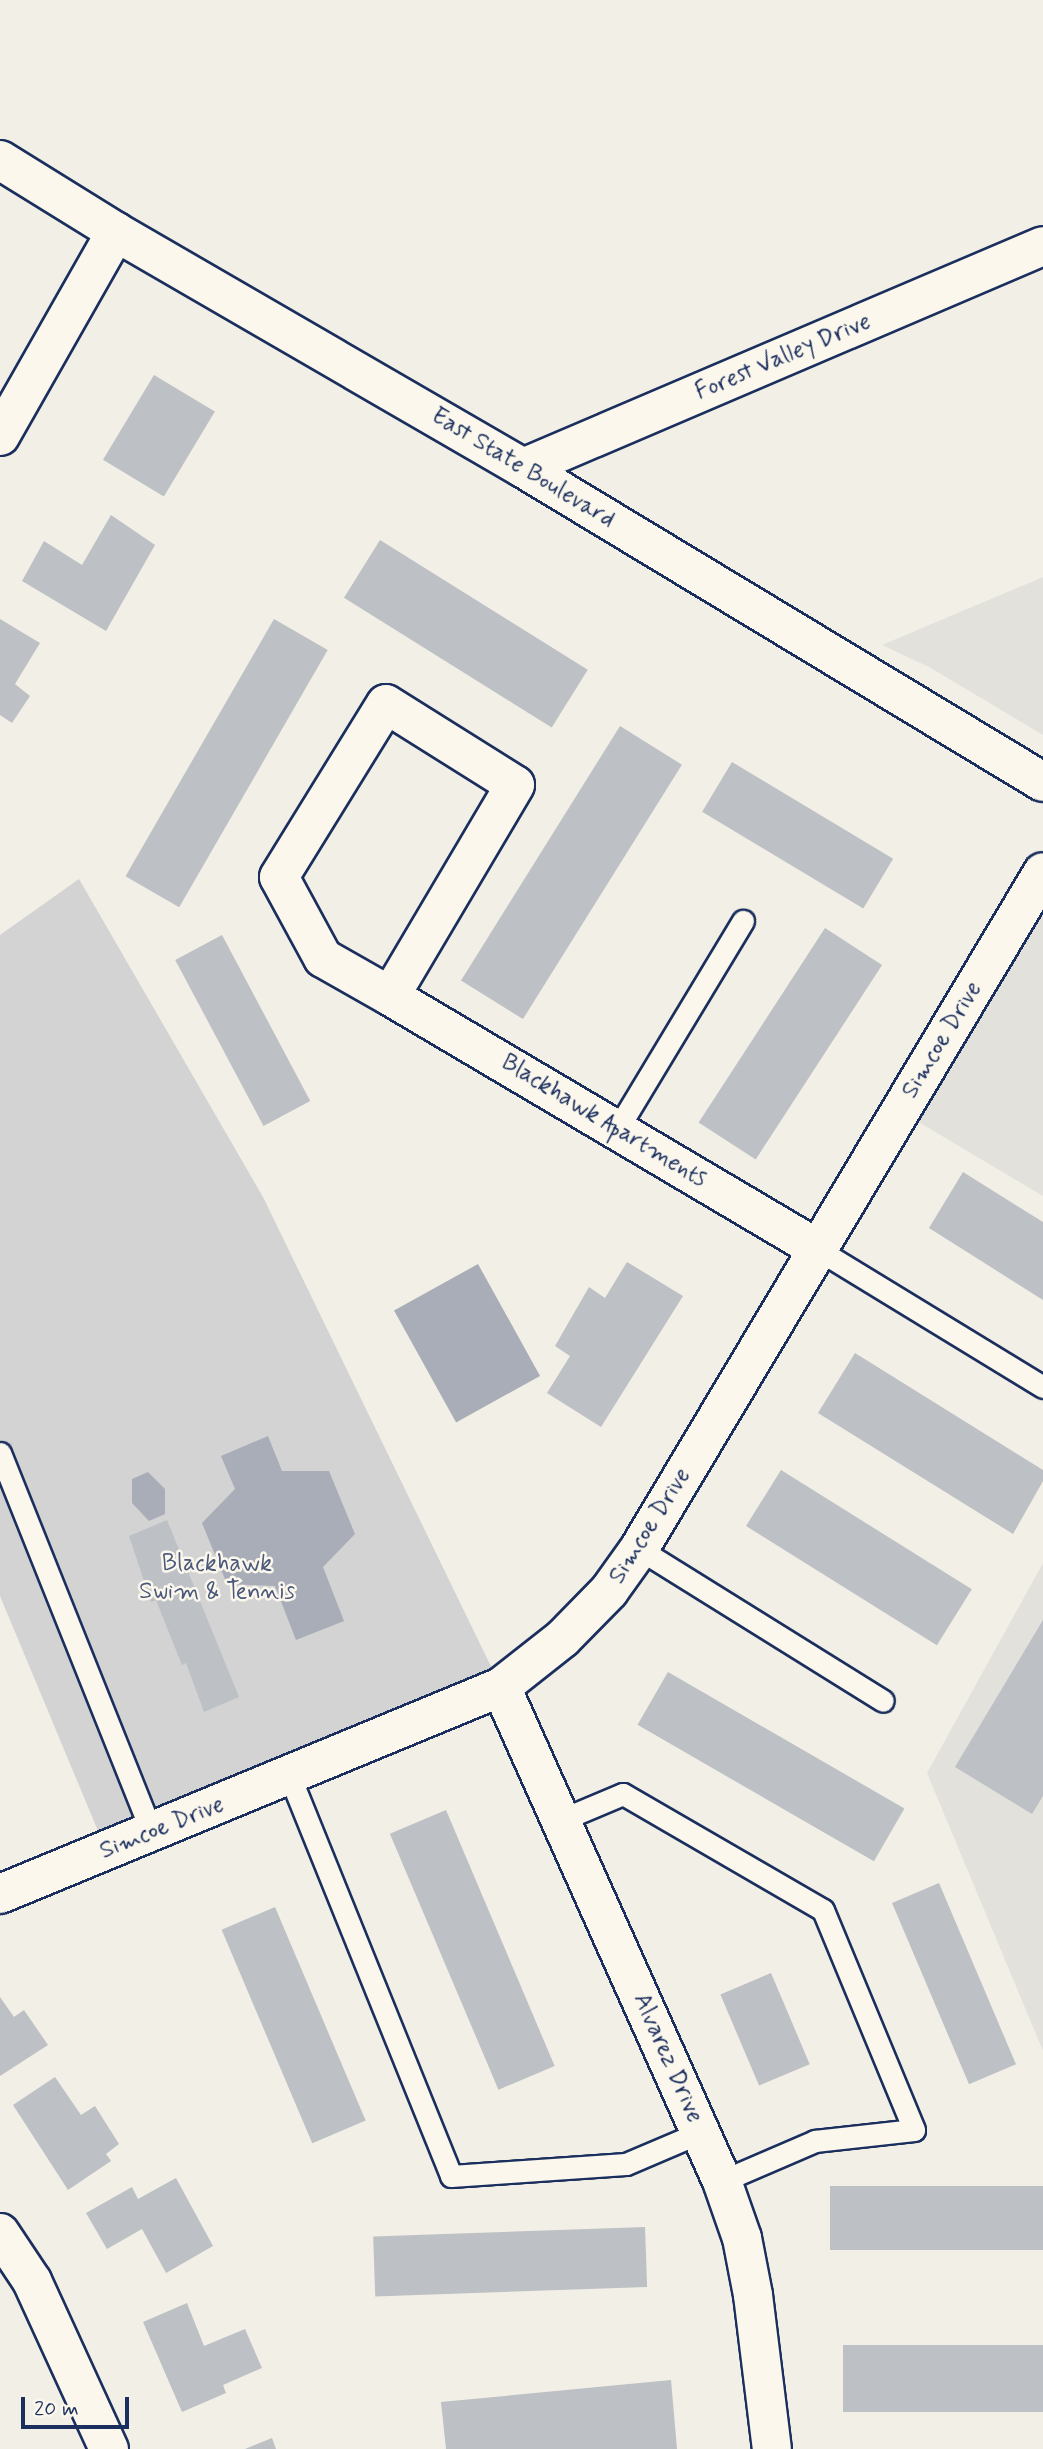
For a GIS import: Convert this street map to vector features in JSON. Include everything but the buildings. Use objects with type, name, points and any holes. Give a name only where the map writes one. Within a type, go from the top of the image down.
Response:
[{"type":"street","name":"East State Boulevard","points":[[0,160],[116,232],[523,468],[1043,782]]},
{"type":"street","points":[[0,436],[116,232]]},
{"type":"street","name":"Forest Valley Drive","points":[[523,468],[1043,246]]},
{"type":"street","name":"Blackhawk Apartments","points":[[390,996],[515,785],[386,704],[279,877],[323,958],[618,1128],[817,1249]]},
{"type":"street","name":"Simcoe Drive","points":[[0,1894],[290,1777],[501,1686],[563,1638],[609,1591],[639,1549],[1043,872]]},
{"type":"street","name":"Alvarez Drive","points":[[501,1686],[722,2181],[742,2238],[751,2284],[772,2449]]},
{"type":"street","points":[[0,2233],[32,2281],[108,2449]]},
{"type":"lane","points":[[618,1128],[743,921]]},
{"type":"lane","points":[[817,1249],[1043,1387]]},
{"type":"lane","points":[[0,1453],[151,1831]]},
{"type":"lane","points":[[639,1549],[883,1701]]},
{"type":"lane","points":[[290,1777],[451,2176],[626,2164],[701,2132]]},
{"type":"lane","points":[[561,1820],[623,1794],[823,1910],[914,2130],[814,2141],[722,2181]]},
{"type":"shaded area","points":[[1043,577],[1043,735],[929,667],[882,645]]},
{"type":"shaded area","points":[[1043,872],[1043,1196],[900,1111]]},
{"type":"shaded area","points":[[478,1264],[540,1376],[456,1422],[394,1311]]},
{"type":"shaded area","points":[[268,1436],[282,1471],[329,1471],[355,1534],[323,1567],[344,1621],[296,1640],[275,1586],[227,1584],[202,1523],[235,1489],[221,1456]]},
{"type":"shaded area","points":[[148,1472],[165,1489],[165,1514],[149,1521],[132,1503],[132,1479]]},
{"type":"shaded area","points":[[1043,1563],[1043,2051],[927,1773]]},
{"type":"green space","name":"Blackhawk Swim & Tennis","points":[[79,879],[263,1197],[501,1687],[106,1850],[0,1596],[0,935]]}]
